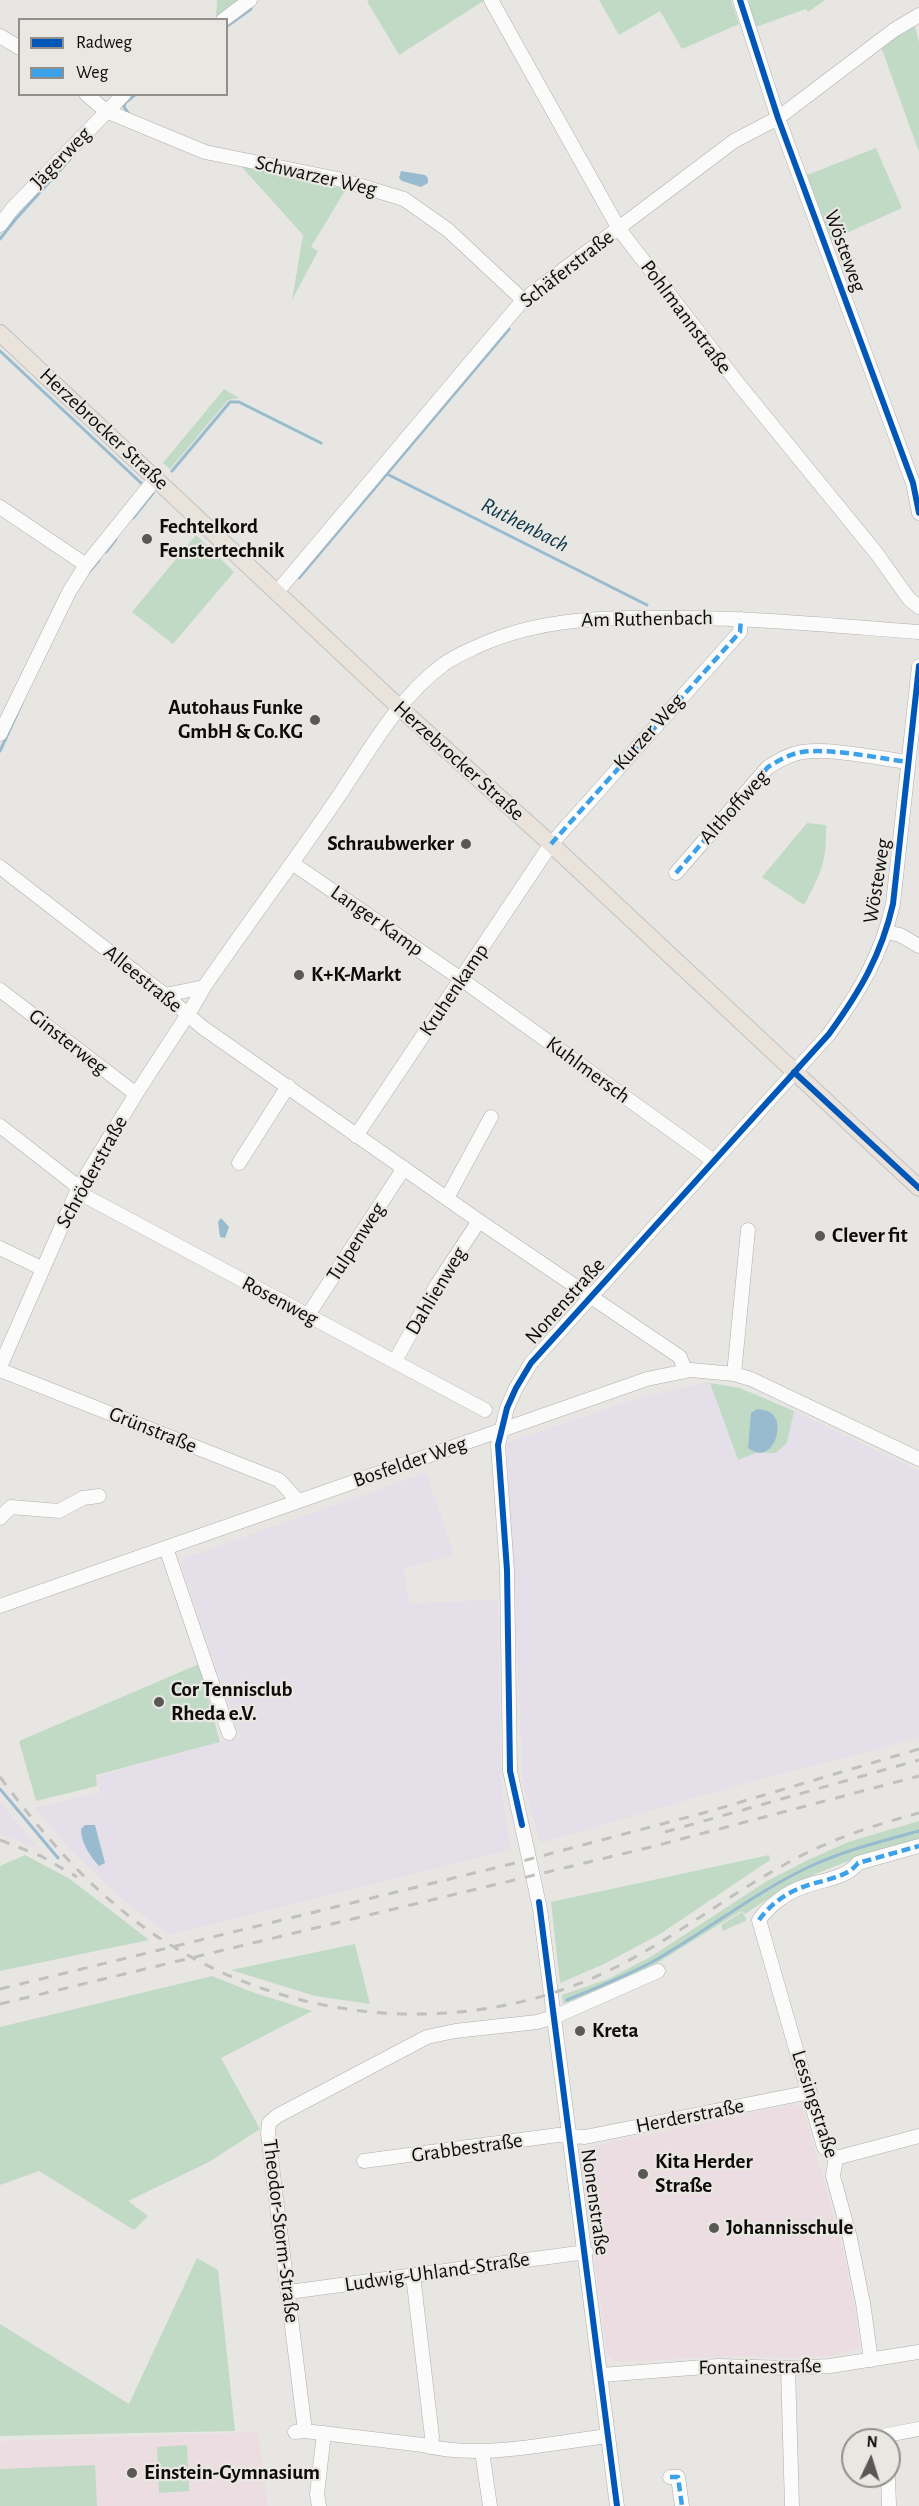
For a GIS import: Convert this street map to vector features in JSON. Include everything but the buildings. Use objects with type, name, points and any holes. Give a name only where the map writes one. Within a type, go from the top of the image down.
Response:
[{"type":"main road","name":"Herzebrocker Straße","points":[[0,333],[400,708],[551,844],[919,1188]]},
{"type":"street","points":[[226,18],[250,0]]},
{"type":"street","name":"Pohlmannstraße","points":[[491,0],[619,229],[740,386],[877,554],[909,599],[919,607]]},
{"type":"street","name":"Wösteweg","points":[[740,0],[778,118],[913,483],[919,513]]},
{"type":"street","name":"Schäferstraße","points":[[277,592],[523,300],[734,141],[778,118],[894,30],[919,15]]},
{"type":"street","points":[[0,36],[18,47]]},
{"type":"street","name":"Schwarzer Weg","points":[[88,96],[106,111],[205,152],[338,179],[404,199],[448,230],[523,300]]},
{"type":"street","name":"Jägerweg","points":[[0,225],[12,209],[122,96]]},
{"type":"street","points":[[0,734],[69,592],[86,565],[156,477]]},
{"type":"street","points":[[0,507],[86,565]]},
{"type":"street","name":"Am Ruthenbach","points":[[400,708],[445,663],[494,639],[527,629],[579,619],[614,617],[741,619],[919,632]]},
{"type":"street","name":"Kurzer Weg","points":[[551,844],[740,632],[741,619]]},
{"type":"street","name":"Wösteweg","points":[[794,1072],[829,1034],[850,1004],[875,962],[886,932],[893,904],[919,666]]},
{"type":"street","name":"Schröderstraße","points":[[0,1369],[78,1189],[204,987],[383,729],[400,708]]},
{"type":"street","name":"Althoffweg","points":[[676,873],[768,767],[784,758],[800,752],[817,752],[908,762]]},
{"type":"street","name":"Kruhenkamp","points":[[356,1136],[551,844]]},
{"type":"street","name":"Langer Kamp","points":[[292,863],[461,979]]},
{"type":"street","name":"Alleestraße","points":[[0,867],[188,1015],[356,1136],[680,1357],[685,1371]]},
{"type":"street","points":[[886,932],[900,935],[919,946]]},
{"type":"street","name":"Kuhlmersch","points":[[461,979],[714,1161]]},
{"type":"street","points":[[165,995],[204,987]]},
{"type":"street","name":"Ginsterweg","points":[[0,990],[136,1094]]},
{"type":"street","name":"Nonenstraße","points":[[617,2506],[586,2252],[538,1902],[510,1771],[507,1570],[498,1444],[507,1408],[531,1363],[794,1072]]},
{"type":"street","points":[[239,1163],[288,1086]]},
{"type":"street","points":[[447,1198],[491,1117]]},
{"type":"street","name":"Rosenweg","points":[[0,1126],[72,1182],[87,1197],[485,1410]]},
{"type":"street","name":"Tulpenweg","points":[[308,1315],[404,1168]]},
{"type":"street","name":"Dahlienweg","points":[[395,1361],[438,1283],[479,1221]]},
{"type":"street","points":[[734,1374],[748,1230]]},
{"type":"street","points":[[0,1248],[43,1269]]},
{"type":"street","name":"Grünstraße","points":[[0,1369],[279,1480],[298,1501]]},
{"type":"street","name":"Bosfelder Weg","points":[[0,1606],[647,1379],[685,1371],[734,1374],[779,1391],[919,1459]]},
{"type":"street","points":[[0,1518],[11,1507],[59,1511],[83,1498],[99,1496]]},
{"type":"street","points":[[166,1548],[229,1733]]},
{"type":"street","name":"Lessingstraße","points":[[871,2360],[856,2268],[833,2176],[836,2158],[824,2147],[759,1920],[768,1907],[803,1886],[815,1885],[854,1869],[858,1863],[919,1846]]},
{"type":"street","points":[[554,2017],[658,1971]]},
{"type":"street","name":"Theodor-Storm-Straße","points":[[324,2433],[300,2432],[289,2292],[268,2134],[269,2123],[277,2116],[427,2037],[455,2031],[537,2022],[554,2017]]},
{"type":"street","name":"Herderstraße","points":[[570,2136],[585,2137],[810,2092]]},
{"type":"street","name":"Grabbestraße","points":[[364,2161],[570,2136]]},
{"type":"street","points":[[836,2158],[919,2136]]},
{"type":"street","name":"Ludwig-Uhland-Straße","points":[[289,2292],[586,2252]]},
{"type":"street","points":[[412,2275],[432,2437],[430,2447]]},
{"type":"street","name":"Fontainestraße","points":[[601,2374],[718,2366],[788,2368],[830,2366],[919,2352]]},
{"type":"street","points":[[788,2368],[792,2506]]},
{"type":"street","points":[[901,2432],[919,2429]]},
{"type":"street","points":[[319,2506],[317,2494],[324,2433],[430,2447],[441,2451],[482,2451],[608,2436]]},
{"type":"street","points":[[482,2451],[490,2506]]},
{"type":"street","points":[[670,2477],[678,2477],[682,2506]]},
{"type":"street","points":[[888,2488],[889,2506]]},
{"type":"shaded area","points":[[706,1382],[710,1383],[738,1460],[756,1453],[776,1453],[787,1443],[794,1411],[919,1471],[919,1738],[728,1788],[541,1843],[523,1785],[507,1443],[631,1400]]},
{"type":"shaded area","points":[[426,1473],[454,1554],[403,1569],[410,1604],[498,1599],[501,1788],[511,1850],[169,1935],[122,1899],[74,1854],[35,1808],[100,1793],[97,1776],[240,1737],[181,1564],[184,1558]]},
{"type":"shaded area","points":[[0,1802],[2,1804],[38,1848],[0,1835]]},
{"type":"shaded area","name":"Johannisschule","points":[[795,2104],[803,2109],[841,2241],[855,2309],[860,2349],[830,2356],[790,2358],[738,2356],[619,2362],[611,2358],[607,2354],[581,2157],[587,2147]]},
{"type":"shaded area","name":"Einstein-Gymnasium","points":[[258,2432],[268,2506],[0,2506],[0,2441]]},
{"type":"green space","points":[[217,0],[241,0],[216,18]]},
{"type":"green space","points":[[485,0],[399,55],[367,1]]},
{"type":"green space","points":[[599,0],[731,0],[739,24],[682,49],[660,11],[619,35]]},
{"type":"green space","points":[[747,0],[825,0],[808,12],[806,9],[756,27]]},
{"type":"green space","points":[[915,26],[919,42],[919,152],[881,47]]},
{"type":"green space","points":[[876,148],[902,208],[829,241],[807,175]]},
{"type":"green space","points":[[241,166],[346,189],[311,247],[318,251],[292,300],[303,235]]},
{"type":"green space","points":[[224,389],[239,398],[228,400],[170,469],[163,463]]},
{"type":"green space","points":[[196,535],[234,572],[173,644],[132,612]]},
{"type":"green space","points":[[807,823],[826,825],[826,838],[822,867],[804,905],[762,877]]},
{"type":"green space","points":[[710,1383],[740,1388],[794,1411],[787,1443],[776,1453],[756,1453],[738,1460]]},
{"type":"green space","name":"Cor Tennisclub Rheda e.V.","points":[[199,1664],[220,1742],[96,1775],[97,1786],[36,1801],[19,1741]]},
{"type":"green space","points":[[919,1821],[919,1839],[850,1860],[807,1878],[786,1888],[745,1914],[741,1911],[657,1963],[563,2004],[562,1995],[608,1979],[652,1956],[767,1881],[848,1842]]},
{"type":"green space","points":[[25,1855],[70,1879],[149,1940],[0,1971],[0,1866]]},
{"type":"green space","points":[[769,1855],[770,1860],[660,1934],[604,1964],[560,1983],[551,1902]]},
{"type":"green space","points":[[742,1912],[747,1920],[723,1931],[721,1925]]},
{"type":"green space","points":[[355,1944],[370,2004],[315,1996],[231,1970]]},
{"type":"green space","points":[[212,1976],[255,1993],[312,2011],[221,2058],[260,2129],[209,2162],[128,2201],[148,2216],[134,2230],[39,2171],[0,2185],[0,2027]]},
{"type":"green space","points":[[197,2258],[218,2270],[235,2431],[0,2436],[0,2324],[129,2404]]},
{"type":"green space","points":[[187,2445],[189,2491],[159,2493],[157,2447]]},
{"type":"green space","points":[[95,2465],[97,2506],[0,2506],[0,2469]]},
{"type":"water","points":[[401,171],[425,175],[428,183],[421,187],[402,181],[399,178]]},
{"type":"water","points":[[221,1218],[229,1227],[225,1238],[220,1237],[218,1222]]},
{"type":"water","points":[[757,1409],[771,1413],[777,1421],[778,1428],[774,1443],[764,1452],[756,1452],[748,1448],[751,1413]]},
{"type":"water","points":[[85,1825],[95,1825],[105,1863],[99,1866],[84,1844],[81,1829]]},
{"type":"waterway","points":[[228,26],[251,9]]},
{"type":"waterway","points":[[129,114],[124,107],[125,103],[134,96]]},
{"type":"waterway","points":[[0,239],[70,159]]},
{"type":"waterway","points":[[299,578],[509,329]]},
{"type":"waterway","points":[[0,351],[141,483]]},
{"type":"waterway","name":"Ruthenbach","points":[[172,471],[230,402],[239,402],[321,443]]},
{"type":"waterway","name":"Ruthenbach","points":[[387,474],[647,605]]},
{"type":"waterway","name":"Ruthenbach","points":[[133,518],[153,493]]},
{"type":"waterway","name":"Ruthenbach","points":[[106,552],[116,539]]},
{"type":"waterway","name":"Ruthenbach","points":[[89,572],[99,560]]},
{"type":"waterway","name":"Ruthenbach","points":[[0,751],[22,703]]},
{"type":"waterway","points":[[0,1789],[58,1858]]},
{"type":"waterway","points":[[567,2000],[654,1961],[790,1876],[824,1860],[919,1831]]},
{"type":"railway","points":[[0,1989],[515,1863],[707,1812],[919,1749]]},
{"type":"railway","points":[[665,1832],[919,1760]]},
{"type":"railway","points":[[0,2004],[651,1847],[919,1776]]},
{"type":"railway","points":[[0,1777],[44,1833],[93,1885],[129,1916],[181,1952],[238,1979],[298,1999],[360,2011],[422,2014],[485,2009],[547,1995],[606,1972],[651,1948],[798,1857],[849,1835],[919,1813]]},
{"type":"railway","points":[[0,1840],[41,1856],[77,1877]]},
{"type":"marked path","points":[[551,844],[740,632],[741,619]]},
{"type":"marked path","points":[[676,873],[768,767],[784,758],[802,752],[827,751],[908,762]]},
{"type":"marked path","points":[[759,1920],[778,1900],[796,1890],[847,1873],[858,1863],[919,1846]]},
{"type":"marked path","points":[[670,2477],[678,2477],[682,2506]]},
{"type":"cycle path","points":[[740,0],[778,118],[913,483],[919,513]]},
{"type":"cycle path","points":[[522,1825],[510,1771],[507,1570],[498,1445],[507,1408],[531,1363],[829,1034],[860,988],[876,957],[893,904],[919,666]]},
{"type":"cycle path","points":[[794,1072],[919,1188]]},
{"type":"cycle path","points":[[539,1902],[617,2506]]},
{"type":"place","name":"Fechtelkord Fenstertechnik","points":[[147,539]]},
{"type":"place","name":"Autohaus Funke GmbH & Co.KG","points":[[315,720]]},
{"type":"place","name":"Schraubwerker","points":[[466,844]]},
{"type":"place","name":"K+K-Markt","points":[[299,975]]},
{"type":"place","name":"Clever fit","points":[[820,1236]]},
{"type":"place","name":"Cor Tennisclub Rheda e.V.","points":[[159,1702]]},
{"type":"place","name":"Kreta","points":[[580,2031]]},
{"type":"place","name":"Kita Herder Straße","points":[[643,2174]]},
{"type":"place","name":"Johannisschule","points":[[714,2228]]},
{"type":"place","name":"Einstein-Gymnasium","points":[[132,2473]]}]
